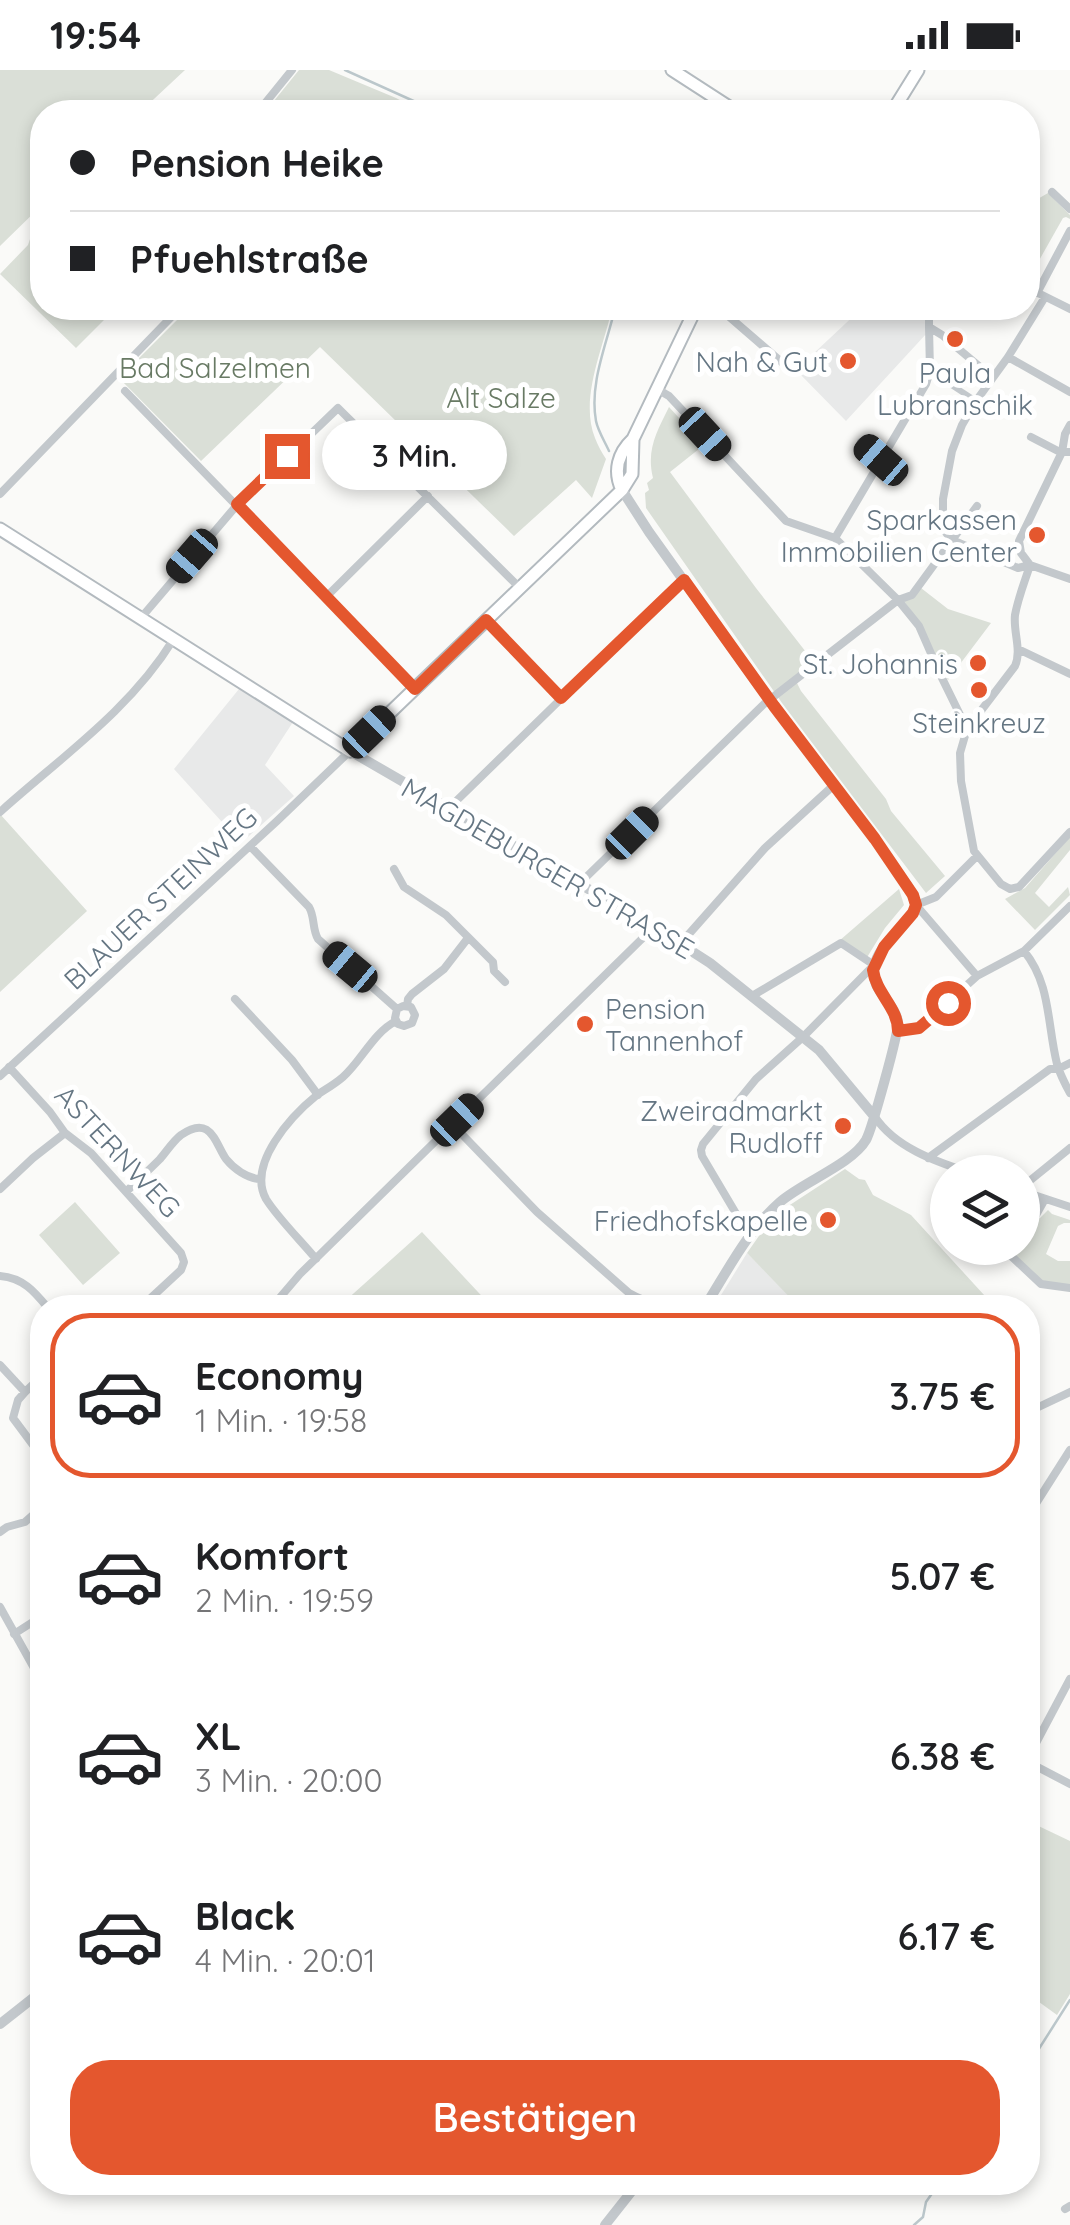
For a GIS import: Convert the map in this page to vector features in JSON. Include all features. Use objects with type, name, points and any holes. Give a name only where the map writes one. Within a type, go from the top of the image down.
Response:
[{"type":"main road","points":[[672,70],[718,100]]},
{"type":"main road","points":[[899,100],[918,70]]},
{"type":"main road","points":[[350,751],[622,490],[632,474],[633,439],[690,320]]},
{"type":"main road","name":"MAGDEBURGER STRASSE","points":[[0,530],[350,751]]},
{"type":"street","points":[[268,100],[292,70]]},
{"type":"street","points":[[1052,192],[1070,209]]},
{"type":"street","points":[[1040,286],[1070,231]]},
{"type":"street","points":[[1040,295],[1070,309]]},
{"type":"street","points":[[0,494],[168,320]]},
{"type":"street","points":[[734,320],[785,365]]},
{"type":"street","points":[[835,538],[926,384],[930,371],[929,320]]},
{"type":"street","points":[[1024,320],[1008,357],[976,401],[952,451],[942,499],[943,529],[952,540],[1018,568],[1030,565],[1069,575]]},
{"type":"street","points":[[929,327],[992,377]]},
{"type":"street","points":[[1008,357],[1070,392]]},
{"type":"street","points":[[930,371],[976,401]]},
{"type":"street","points":[[657,389],[672,398],[786,520],[835,538],[898,600],[919,626],[967,729]]},
{"type":"street","points":[[125,391],[415,689]]},
{"type":"street","points":[[140,619],[237,504],[338,408],[520,588]]},
{"type":"street","points":[[1030,565],[1021,553],[1020,540],[1066,452],[1070,425]]},
{"type":"street","points":[[1031,437],[1066,452]]},
{"type":"street","points":[[860,442],[881,460]]},
{"type":"street","points":[[622,490],[770,700],[907,884],[916,905],[977,976]]},
{"type":"street","points":[[325,598],[428,496]]},
{"type":"street","points":[[580,884],[770,700],[898,600],[920,588],[977,506]]},
{"type":"street","points":[[1030,565],[1016,614],[1018,657],[967,729],[960,753],[960,780],[971,843],[1001,884],[1014,889],[1024,882],[1070,832]]},
{"type":"street","points":[[448,809],[684,580]]},
{"type":"street","points":[[486,620],[561,698]]},
{"type":"street","points":[[0,812],[118,708],[149,676],[173,640]]},
{"type":"street","points":[[1018,650],[1070,674]]},
{"type":"street","name":"MAGDEBURGER STRASSE","points":[[350,751],[681,944],[804,1037],[828,1058],[882,1128],[928,1158]]},
{"type":"street","name":"BLAUER STEINWEG","points":[[0,1076],[350,751]]},
{"type":"street","points":[[681,944],[766,848],[835,784]]},
{"type":"street","points":[[250,846],[309,907],[318,939],[397,1009]]},
{"type":"street","points":[[752,1234],[702,1156],[703,1144],[756,1079],[804,1037],[874,965],[916,905],[936,897],[977,856]]},
{"type":"street","points":[[394,869],[404,887],[446,915],[493,962],[494,971],[505,982]]},
{"type":"street","points":[[898,1031],[919,1028],[977,976],[1024,950],[1070,906]]},
{"type":"street","points":[[283,1295],[654,927]]},
{"type":"street","points":[[397,1009],[396,1021],[404,1026],[414,1020],[408,999],[444,969],[468,938]]},
{"type":"street","points":[[752,996],[841,943],[874,965]]},
{"type":"street","points":[[1024,950],[1046,993],[1058,1069],[1070,1093]]},
{"type":"street","points":[[711,1295],[752,1234],[784,1198],[858,1150],[869,1134],[898,1031],[897,1017],[875,982],[874,965]]},
{"type":"street","points":[[234,999],[292,1060],[318,1094]]},
{"type":"street","points":[[397,1009],[408,1006]]},
{"type":"street","points":[[316,1259],[266,1200],[259,1179],[282,1131],[318,1094],[346,1074],[378,1035],[396,1021]]},
{"type":"street","points":[[928,1158],[1050,1069],[1070,1063]]},
{"type":"street","name":"ASTERNWEG","points":[[9,1067],[65,1133],[91,1152],[182,1253],[181,1270],[154,1295]]},
{"type":"street","points":[[452,1125],[546,1220],[633,1295]]},
{"type":"street","points":[[126,1192],[178,1137],[191,1130],[214,1134],[224,1157],[236,1169],[259,1179]]},
{"type":"street","points":[[0,1189],[65,1133]]},
{"type":"street","points":[[1040,1174],[1070,1148]]},
{"type":"street","points":[[1040,1197],[1070,1206]]},
{"type":"street","points":[[1040,1208],[1045,1199]]},
{"type":"street","points":[[1021,1265],[1041,1284],[1070,1288]]},
{"type":"street","points":[[0,1276],[25,1283],[36,1295]]},
{"type":"street","points":[[0,1366],[25,1392]]},
{"type":"street","points":[[30,1387],[18,1400],[13,1418],[30,1441]]},
{"type":"street","points":[[1040,1406],[1070,1392]]},
{"type":"street","points":[[1040,1497],[1070,1450]]},
{"type":"street","points":[[0,1532],[30,1517]]},
{"type":"street","points":[[0,1608],[30,1661]]},
{"type":"street","points":[[14,1634],[30,1624]]},
{"type":"street","points":[[1040,1737],[1070,1679]]},
{"type":"street","points":[[1040,1767],[1070,1784]]},
{"type":"street","points":[[0,2024],[30,2000]]},
{"type":"street","points":[[606,2225],[629,2195]]},
{"type":"shaded area","points":[[849,320],[926,320],[927,333],[846,421],[796,370]]},
{"type":"shaded area","points":[[239,689],[293,722],[265,765],[294,796],[241,843],[174,769]]},
{"type":"shaded area","points":[[747,1253],[788,1295],[721,1295]]},
{"type":"green space","points":[[0,70],[185,70],[153,100],[30,100],[30,217],[0,246]]},
{"type":"green space","points":[[299,70],[329,70],[400,100],[275,100]]},
{"type":"green space","points":[[1048,193],[1070,215],[1070,219],[1063,218],[1040,259],[1040,198]]},
{"type":"green space","points":[[30,239],[30,303],[0,274]]},
{"type":"green space","points":[[47,320],[104,320],[76,348]]},
{"type":"green space","name":"Alt Salze","points":[[177,320],[609,320],[594,373],[590,406],[596,441],[606,459],[592,498],[576,480],[514,536],[320,347],[201,461],[119,378]]},
{"type":"green space","points":[[669,407],[704,445],[670,472],[813,661],[794,677],[801,691],[945,876],[926,893],[782,703],[646,508],[647,483],[653,478],[652,450]]},
{"type":"green space","points":[[921,588],[948,609],[991,623],[948,680],[920,623],[904,601]]},
{"type":"green space","points":[[0,814],[87,911],[0,992]]},
{"type":"green space","points":[[1070,837],[1070,850],[1035,893],[1049,907],[1068,887],[1070,895],[1035,930],[1005,899],[1025,888]]},
{"type":"green space","points":[[899,889],[904,905],[866,959],[839,941]]},
{"type":"green space","points":[[845,1169],[865,1180],[873,1195],[911,1215],[930,1236],[930,1265],[957,1265],[984,1295],[787,1295],[747,1253],[773,1216]]},
{"type":"green space","points":[[75,1202],[120,1253],[83,1285],[39,1235]]},
{"type":"green space","points":[[1048,1210],[1070,1220],[1058,1226],[1046,1254],[1058,1261],[1070,1261],[1070,1285],[1039,1281],[1022,1265],[1040,1265],[1040,1218]]},
{"type":"green space","points":[[422,1232],[481,1295],[352,1295]]},
{"type":"green space","points":[[1040,1827],[1070,1841],[1070,1994],[1057,2015],[1040,2003]]},
{"type":"waterway","points":[[345,70],[411,100]]},
{"type":"waterway","points":[[609,451],[594,407],[612,320]]},
{"type":"waterway","points":[[1040,2047],[1070,2000]]},
{"type":"waterway","points":[[914,2225],[923,2217],[931,2195]]},
{"type":"place","name":"Paula Lubranschik","points":[[955,339]]},
{"type":"place","name":"Nah & Gut","points":[[848,361]]},
{"type":"place","name":"Sparkassen Immobilien Center","points":[[1037,535]]},
{"type":"place","name":"St. Johannis","points":[[978,663]]},
{"type":"place","name":"Steinkreuz","points":[[979,690]]},
{"type":"place","name":"Pension Tannenhof","points":[[585,1024]]},
{"type":"place","name":"Zweiradmarkt Rudloff","points":[[843,1126]]},
{"type":"place","name":"Friedhofskapelle","points":[[828,1220]]},
{"type":"route","points":[[287,456],[237,504],[415,689],[486,620],[561,698],[684,580],[913,895],[913,913],[884,947],[873,970],[878,989],[897,1017],[898,1031],[919,1028],[948,1003]]},
{"type":"park label","name":"Bad Salzelmen","points":[[215,367]]}]
